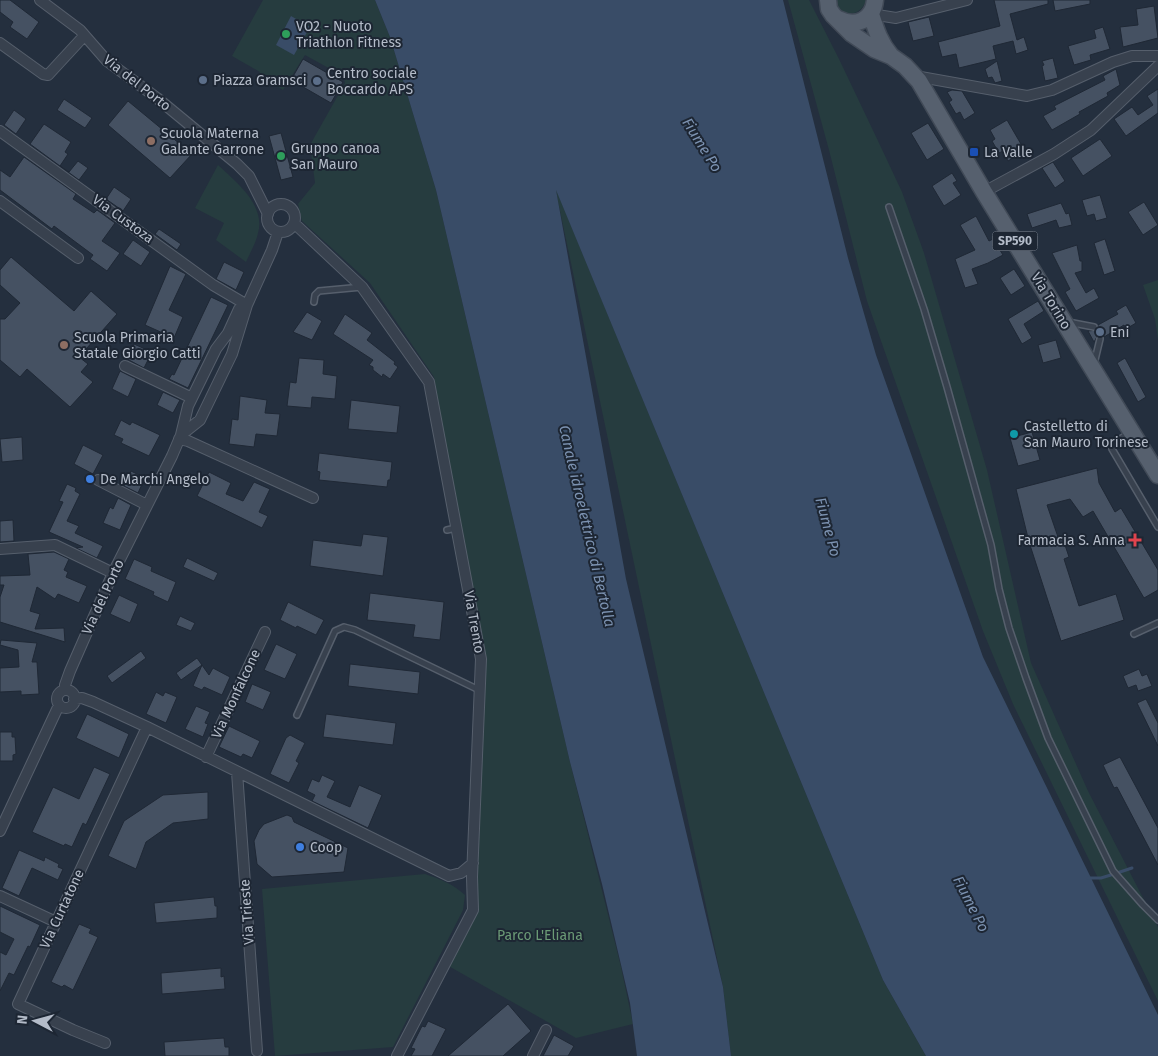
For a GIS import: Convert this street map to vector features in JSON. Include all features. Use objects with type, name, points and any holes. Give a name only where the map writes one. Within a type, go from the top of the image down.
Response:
[{"type":"main road","name":"Via Torino","points":[[828,0],[830,8],[838,20],[852,34],[874,49],[891,56],[915,76],[1158,475]]},
{"type":"main road","name":"Via Torino","points":[[873,7],[877,35],[891,56]]},
{"type":"main road","points":[[838,20],[859,22],[873,7]]},
{"type":"street","name":"Via del Porto","points":[[40,0],[80,30],[107,61],[157,98],[237,164],[249,176],[268,214]]},
{"type":"street","points":[[873,7],[896,18],[914,9],[967,0]]},
{"type":"street","points":[[0,43],[43,74],[48,75],[84,36]]},
{"type":"street","points":[[915,76],[1027,96],[1052,90],[1113,62],[1132,56],[1158,56]]},
{"type":"street","points":[[984,192],[1054,154],[1090,130],[1158,66]]},
{"type":"street","name":"Via Custoza","points":[[0,131],[213,285],[247,305]]},
{"type":"street","points":[[0,202],[78,258]]},
{"type":"street","points":[[282,204],[286,205],[295,214],[294,224],[290,230],[278,232],[270,227],[268,214],[273,207],[282,204]]},
{"type":"street","name":"Via Trento","points":[[294,224],[362,287],[429,382],[441,470],[452,529],[481,659],[473,862],[473,910],[397,1056]]},
{"type":"street","name":"Via del Porto","points":[[180,437],[200,420],[232,354],[247,305],[272,250],[278,232]]},
{"type":"street","name":"Via del Porto","points":[[66,690],[65,685],[70,670],[113,574],[180,437],[190,402],[239,309],[247,305]]},
{"type":"street","points":[[219,345],[225,342],[230,344],[232,354]]},
{"type":"street","points":[[125,366],[190,402],[189,414],[194,417],[202,415]]},
{"type":"street","points":[[180,437],[313,498]]},
{"type":"street","points":[[98,480],[147,505]]},
{"type":"street","points":[[0,549],[55,545],[113,574]]},
{"type":"street","name":"Via Monfalcone","points":[[206,757],[265,632]]},
{"type":"street","points":[[0,830],[59,705],[57,702],[58,695],[66,690],[71,692],[74,702],[69,707],[59,705]]},
{"type":"street","points":[[74,699],[82,698],[147,727],[449,876],[461,874],[473,862]]},
{"type":"street","name":"Via Curtatone","points":[[105,1043],[18,1004],[147,727]]},
{"type":"street","name":"Via Trieste","points":[[237,772],[257,1051]]},
{"type":"street","points":[[0,896],[56,922]]},
{"type":"street","points":[[533,1056],[546,1030]]},
{"type":"lane","points":[[889,207],[924,309],[947,387],[972,483],[991,545],[998,589],[1009,628],[1048,738],[1113,871],[1158,920]]},
{"type":"lane","points":[[314,302],[315,295],[319,291],[362,287]]},
{"type":"lane","points":[[1063,320],[1094,327]]},
{"type":"lane","points":[[1093,369],[1100,339]]},
{"type":"lane","points":[[1132,432],[1112,444],[1112,449],[1158,527]]},
{"type":"lane","points":[[1134,634],[1158,623]]},
{"type":"lane","points":[[297,715],[335,631],[344,627],[355,630],[479,690]]},
{"type":"green space","name":"Parco L'Eliana","points":[[263,0],[375,0],[390,37],[436,190],[633,1024],[576,1038],[445,964],[473,910],[481,659],[434,377],[370,283],[302,221],[298,204],[315,183],[310,145],[345,83],[343,76],[305,55],[283,90],[259,74],[260,72],[232,56]]},
{"type":"green space","points":[[788,0],[809,0],[902,192],[924,253],[987,470],[1031,663],[1088,791],[1158,927],[1158,1001],[1013,704],[983,631],[867,301],[829,150]]},
{"type":"green space","points":[[836,0],[866,0],[860,10],[846,13],[841,10]]},
{"type":"green space","points":[[218,165],[248,195],[258,213],[258,233],[246,262],[216,240],[224,223],[195,208]]},
{"type":"green space","points":[[555,187],[883,980],[926,1056],[731,1056],[723,987]]},
{"type":"green space","points":[[1158,280],[1158,340],[1155,319],[1143,285]]},
{"type":"green space","points":[[425,874],[446,882],[465,895],[463,910],[393,1047],[275,1056],[262,889]]},
{"type":"water","points":[[375,0],[783,0],[848,258],[876,355],[983,657],[1158,1015],[1158,1056],[926,1056],[883,980],[556,190],[626,579],[723,987],[731,1056],[637,1056],[630,1003],[602,884],[570,762],[436,190],[390,37]]},
{"type":"water","points":[[291,16],[310,27],[294,55],[276,45]]},
{"type":"building","points":[[0,0],[10,0],[39,22],[27,39],[10,27],[13,22],[0,12]]},
{"type":"building","points":[[994,0],[1048,0],[1048,4],[1010,14],[1017,40],[1024,37],[1028,50],[1016,54],[1013,41],[993,46],[996,59],[959,68],[956,54],[942,57],[938,42],[1000,26]]},
{"type":"building","points":[[1053,0],[1090,0],[1090,4],[1055,11]]},
{"type":"building","points":[[1154,6],[1158,38],[1123,47],[1120,27],[1138,25],[1136,9]]},
{"type":"building","points":[[929,17],[934,36],[913,41],[908,22]]},
{"type":"building","points":[[1103,27],[1110,49],[1090,55],[1091,60],[1074,65],[1068,46],[1096,38],[1094,30]]},
{"type":"building","points":[[1053,58],[1058,78],[1045,81],[1042,61]]},
{"type":"building","name":"Centro sociale Boccardo APS","points":[[303,59],[343,82],[331,103],[291,80]]},
{"type":"building","points":[[997,61],[1002,81],[995,83],[992,77],[988,78],[985,69]]},
{"type":"building","points":[[1116,69],[1120,85],[1107,93],[1108,96],[1052,130],[1043,116],[1056,109],[1054,106],[1105,80],[1103,76]]},
{"type":"building","points":[[1158,89],[1158,113],[1126,136],[1114,119],[1132,107],[1138,115],[1153,105],[1147,96]]},
{"type":"building","points":[[952,90],[962,91],[975,113],[964,120],[960,112],[956,114],[949,102],[952,100],[947,92]]},
{"type":"building","points":[[64,99],[92,118],[85,128],[57,110]]},
{"type":"building","name":"Scuola Materna Galante Garrone","points":[[128,101],[192,154],[170,178],[108,125]]},
{"type":"building","points":[[14,110],[26,119],[16,134],[4,125]]},
{"type":"building","points":[[1007,120],[1025,151],[1008,161],[1003,151],[999,153],[992,141],[995,139],[990,130]]},
{"type":"building","points":[[928,123],[944,149],[927,160],[911,133]]},
{"type":"building","points":[[44,124],[71,142],[65,152],[68,154],[60,166],[69,172],[78,161],[88,168],[79,180],[30,144]]},
{"type":"building","name":"Gruppo canoa San Mauro","points":[[281,133],[293,177],[281,180],[269,136]]},
{"type":"building","points":[[1100,139],[1112,156],[1083,176],[1071,158]]},
{"type":"building","points":[[24,157],[76,194],[73,199],[94,213],[97,210],[115,223],[102,241],[120,253],[107,271],[90,259],[93,255],[54,226],[52,229],[0,190],[0,170],[10,177]]},
{"type":"building","points":[[1053,162],[1065,181],[1055,188],[1042,168]]},
{"type":"building","points":[[952,173],[957,181],[953,183],[961,195],[944,206],[932,186]]},
{"type":"building","points":[[114,187],[131,199],[123,211],[106,199]]},
{"type":"building","points":[[1100,195],[1107,218],[1096,221],[1094,214],[1087,216],[1082,200]]},
{"type":"building","points":[[1144,202],[1158,225],[1143,235],[1128,212]]},
{"type":"building","points":[[1061,203],[1066,214],[1069,213],[1072,225],[1059,228],[1056,220],[1032,228],[1027,214]]},
{"type":"building","points":[[976,216],[989,241],[993,239],[1003,255],[972,269],[978,284],[965,288],[955,259],[975,250],[960,225]]},
{"type":"building","points":[[159,229],[181,244],[177,250],[155,234]]},
{"type":"building","points":[[1105,239],[1115,271],[1104,275],[1094,243]]},
{"type":"building","points":[[133,240],[150,252],[141,266],[123,254]]},
{"type":"building","points":[[1077,245],[1080,261],[1082,261],[1082,271],[1075,273],[1086,293],[1094,288],[1099,298],[1076,311],[1065,292],[1070,289],[1052,253]]},
{"type":"building","points":[[11,257],[74,311],[91,291],[117,314],[79,357],[88,364],[81,372],[93,382],[70,407],[27,369],[20,377],[0,360],[0,319],[5,319],[20,303],[0,285],[0,270]]},
{"type":"building","points":[[224,262],[244,272],[236,290],[216,279]]},
{"type":"building","points":[[170,266],[186,274],[169,310],[183,317],[174,338],[145,325]]},
{"type":"building","points":[[1014,269],[1025,286],[1011,295],[1000,278]]},
{"type":"building","points":[[211,297],[228,305],[188,388],[169,379],[172,374],[174,375]]},
{"type":"building","points":[[1038,301],[1044,311],[1024,324],[1032,338],[1022,344],[1008,319]]},
{"type":"building","points":[[1126,305],[1136,323],[1126,329],[1124,325],[1104,337],[1098,335],[1094,342],[1088,331],[1097,330],[1098,325],[1118,314],[1116,311]]},
{"type":"building","points":[[307,312],[322,321],[312,340],[293,332]]},
{"type":"building","points":[[345,314],[372,333],[367,340],[395,362],[394,364],[398,367],[390,379],[383,374],[382,377],[373,370],[373,367],[369,365],[373,360],[333,334]]},
{"type":"building","points":[[1056,340],[1061,358],[1043,363],[1038,345]]},
{"type":"building","points":[[134,344],[152,352],[144,368],[127,359]]},
{"type":"building","points":[[299,358],[324,360],[323,374],[337,376],[335,399],[312,397],[311,408],[287,406],[290,382],[296,383]]},
{"type":"building","points":[[1125,358],[1146,397],[1138,402],[1117,363]]},
{"type":"building","points":[[120,371],[136,379],[128,397],[112,389]]},
{"type":"building","points":[[163,392],[180,400],[173,413],[157,405]]},
{"type":"building","points":[[240,396],[267,400],[265,413],[280,414],[277,436],[256,434],[254,447],[229,444],[232,419],[238,420]]},
{"type":"building","points":[[351,400],[400,406],[397,433],[348,429]]},
{"type":"building","points":[[121,420],[130,425],[132,422],[160,435],[149,456],[121,443],[123,439],[114,435]]},
{"type":"building","name":"Castelletto di San Mauro Torinese","points":[[1032,432],[1040,460],[1018,466],[1010,438]]},
{"type":"building","points":[[22,437],[23,460],[2,462],[0,439]]},
{"type":"building","points":[[83,445],[103,455],[93,474],[74,464]]},
{"type":"building","points":[[319,453],[392,462],[390,480],[388,480],[387,487],[319,480],[320,472],[317,471]]},
{"type":"building","points":[[1097,468],[1099,483],[1115,512],[1121,508],[1158,570],[1158,590],[1144,598],[1093,511],[1083,517],[1070,499],[1047,505],[1058,537],[1062,536],[1069,557],[1064,559],[1079,606],[1116,594],[1124,620],[1061,641],[1029,542],[1016,489]]},
{"type":"building","points":[[131,471],[145,478],[138,493],[124,486]]},
{"type":"building","points":[[209,472],[231,483],[226,494],[243,501],[254,482],[270,489],[259,512],[268,516],[262,528],[197,496]]},
{"type":"building","points":[[67,484],[76,488],[75,491],[80,494],[67,521],[79,526],[75,533],[103,546],[97,558],[76,548],[83,547],[49,532],[63,502],[59,501]]},
{"type":"building","points":[[118,498],[131,505],[120,530],[103,523],[110,507],[113,509]]},
{"type":"building","points":[[13,520],[14,541],[0,542],[0,521]]},
{"type":"building","points":[[363,534],[388,537],[383,576],[310,566],[313,540],[361,546]]},
{"type":"building","points":[[54,552],[69,559],[64,570],[68,572],[66,577],[87,586],[79,603],[58,594],[55,599],[37,587],[30,611],[40,614],[35,629],[64,628],[65,642],[0,622],[0,597],[4,585],[0,585],[0,576],[30,575],[28,554]]},
{"type":"building","points":[[187,558],[218,573],[214,581],[183,567]]},
{"type":"building","points":[[134,559],[152,567],[151,571],[176,582],[168,602],[153,595],[154,592],[125,579]]},
{"type":"building","points":[[370,593],[444,602],[440,640],[413,637],[415,625],[367,620]]},
{"type":"building","points":[[119,595],[138,604],[130,623],[110,614]]},
{"type":"building","points":[[288,602],[324,620],[316,635],[280,620]]},
{"type":"building","points":[[180,616],[195,623],[191,631],[176,625]]},
{"type":"building","points":[[1,640],[37,643],[32,662],[37,662],[39,694],[21,695],[21,691],[0,692],[0,668],[19,667],[18,650],[0,645]]},
{"type":"building","points":[[276,644],[297,654],[285,679],[264,670]]},
{"type":"building","points":[[141,651],[146,658],[112,683],[107,676]]},
{"type":"building","points":[[197,658],[202,665],[181,680],[176,673]]},
{"type":"building","points":[[350,664],[420,672],[418,694],[348,686]]},
{"type":"building","points":[[202,665],[209,675],[213,668],[230,677],[222,695],[204,687],[202,690],[193,686]]},
{"type":"building","points":[[1139,669],[1142,676],[1147,674],[1152,686],[1138,691],[1136,685],[1128,688],[1123,676]]},
{"type":"building","points":[[252,684],[271,692],[263,710],[245,702]]},
{"type":"building","points":[[156,692],[163,696],[165,692],[177,697],[166,723],[146,714]]},
{"type":"building","points":[[1146,699],[1158,723],[1158,746],[1137,703]]},
{"type":"building","points":[[196,706],[210,712],[205,723],[208,724],[203,737],[185,729]]},
{"type":"building","points":[[87,714],[129,734],[119,758],[76,738]]},
{"type":"building","points":[[326,714],[396,723],[393,745],[323,737]]},
{"type":"building","points":[[229,726],[260,741],[252,758],[243,754],[241,757],[219,747]]},
{"type":"building","points":[[0,732],[12,732],[12,737],[15,737],[16,754],[13,755],[13,761],[0,761]]},
{"type":"building","points":[[290,735],[305,743],[296,761],[299,763],[289,783],[270,774],[286,738]]},
{"type":"building","points":[[1120,757],[1158,828],[1158,865],[1117,787],[1114,788],[1103,765]]},
{"type":"building","points":[[94,767],[110,774],[86,825],[83,823],[72,847],[65,844],[64,846],[32,832],[53,787],[79,799]]},
{"type":"building","points":[[322,775],[335,781],[327,797],[350,807],[359,785],[382,795],[368,828],[312,801],[315,795],[307,791],[312,779],[319,782]]},
{"type":"building","points":[[208,792],[208,819],[173,823],[146,842],[136,869],[108,856],[124,821],[163,795]]},
{"type":"building","name":"Coop","points":[[287,815],[292,817],[294,822],[348,848],[344,872],[272,877],[257,864],[254,841],[259,830],[264,824]]},
{"type":"building","points":[[19,850],[44,861],[45,857],[59,864],[58,867],[63,869],[58,880],[32,868],[19,896],[2,888]]},
{"type":"building","points":[[214,897],[215,906],[217,906],[217,918],[156,923],[154,903]]},
{"type":"building","points":[[0,906],[40,925],[14,975],[9,973],[0,991],[0,952],[6,955],[14,939],[0,932]]},
{"type":"building","points":[[79,924],[91,929],[89,933],[98,937],[73,990],[64,985],[62,987],[51,982]]},
{"type":"building","points":[[221,968],[221,977],[224,976],[225,989],[162,994],[161,973]]},
{"type":"building","points":[[508,1004],[531,1031],[503,1056],[448,1056]]},
{"type":"building","points":[[428,1021],[446,1029],[432,1056],[411,1056],[415,1049],[411,1048],[422,1026],[425,1027]]},
{"type":"building","points":[[554,1035],[574,1046],[568,1056],[543,1056]]},
{"type":"building","points":[[224,1038],[225,1047],[229,1047],[229,1056],[165,1056],[164,1042]]},
{"type":"waterway","points":[[1117,873],[1132,868]]},
{"type":"waterway","points":[[1088,878],[1101,878],[1114,874]]},
{"type":"place","name":"VO2 - Nuoto Triathlon Fitness","points":[[286,34]]},
{"type":"place","name":"Piazza Gramsci","points":[[203,80]]},
{"type":"place","name":"Centro sociale Boccardo APS","points":[[317,81]]},
{"type":"place","name":"Scuola Materna Galante Garrone","points":[[151,141]]},
{"type":"place","name":"La Valle","points":[[974,152]]},
{"type":"place","name":"Gruppo canoa San Mauro","points":[[281,156]]},
{"type":"place","name":"Eni","points":[[1100,332]]},
{"type":"place","name":"Scuola Primaria Statale Giorgio Catti","points":[[64,345]]},
{"type":"place","name":"Castelletto di San Mauro Torinese","points":[[1014,434]]},
{"type":"place","name":"De Marchi Angelo","points":[[90,479]]},
{"type":"place","name":"Farmacia S. Anna","points":[[1135,540]]},
{"type":"place","name":"Coop","points":[[300,847]]},
{"type":"water label","name":"Fiume Po","points":[[702,145]]},
{"type":"water label","name":"Canale idroelettrico di Bertolla","points":[[587,526]]},
{"type":"water label","name":"Fiume Po","points":[[828,527]]},
{"type":"water label","name":"Fiume Po","points":[[971,904]]}]
